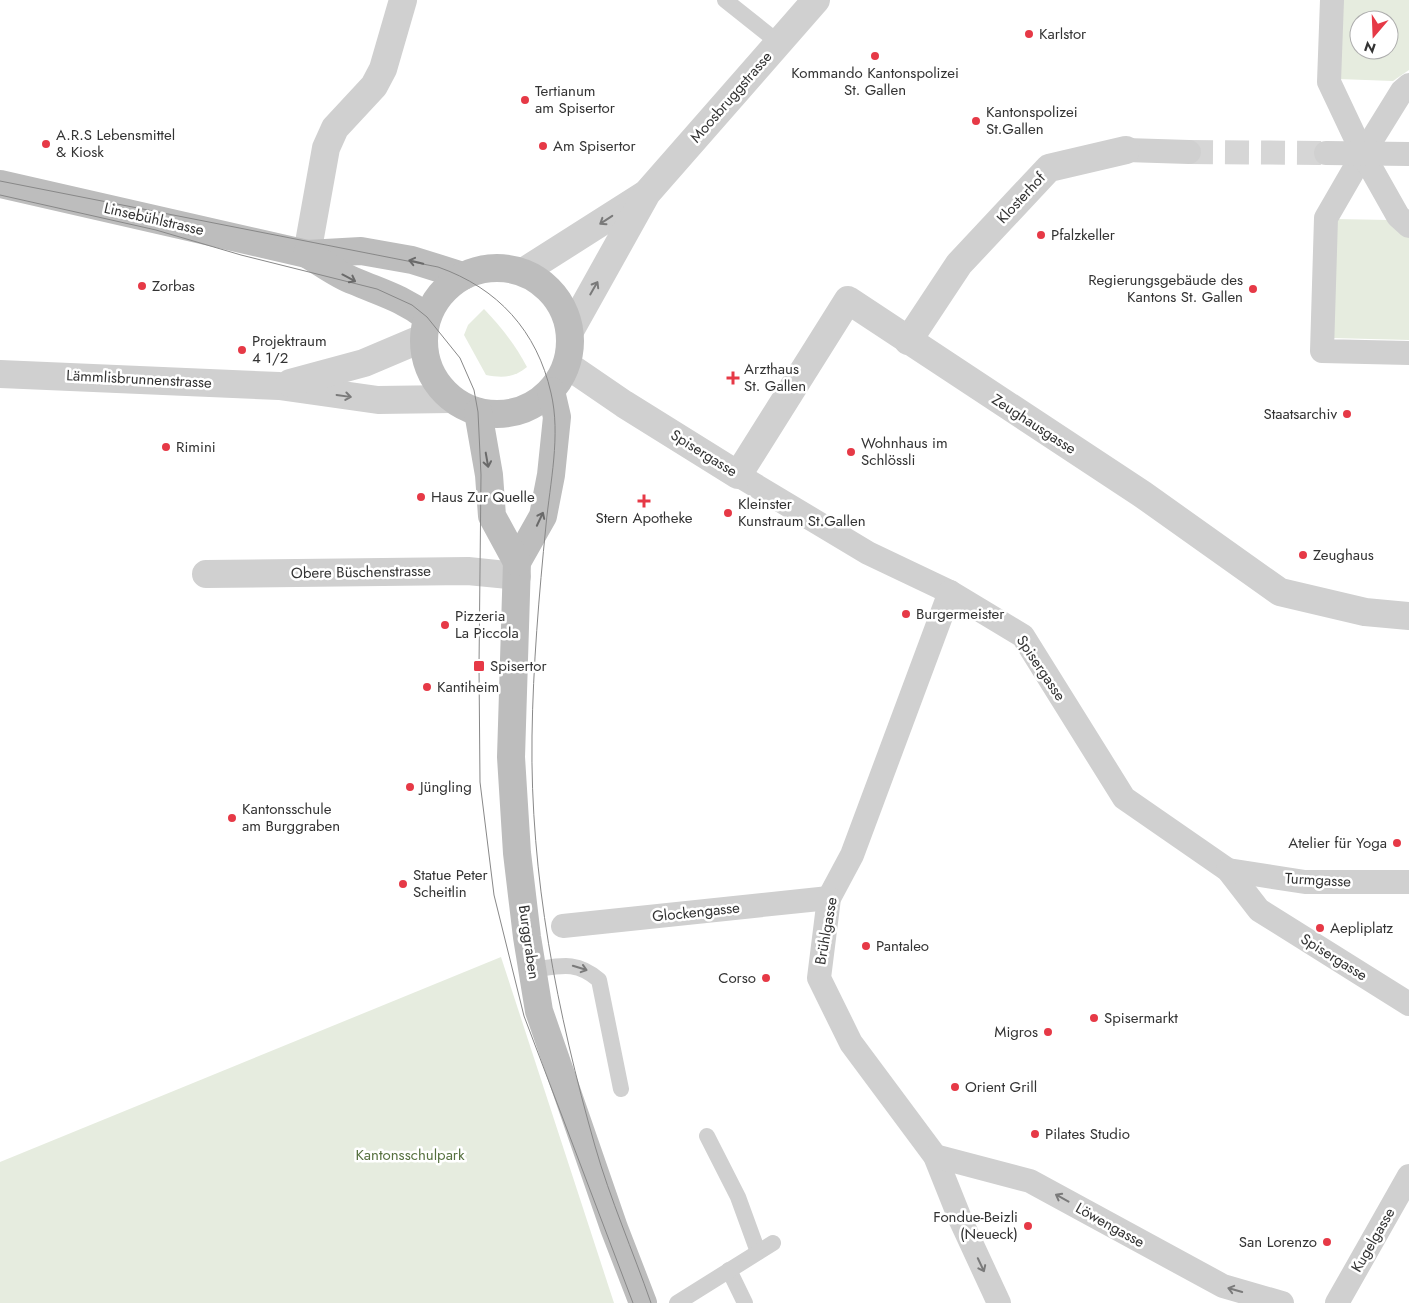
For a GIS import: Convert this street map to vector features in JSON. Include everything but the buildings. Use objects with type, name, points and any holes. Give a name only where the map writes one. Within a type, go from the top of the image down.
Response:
[{"type":"main road","name":"Linsebühlstrasse","points":[[0,184],[307,254],[361,251],[412,260],[463,276]]},
{"type":"main road","name":"Linsebühlstrasse","points":[[307,254],[353,281],[393,295],[412,305],[425,327]]},
{"type":"main road","points":[[502,268],[523,272],[545,285],[555,295],[564,312],[570,331],[567,365],[561,378],[551,391],[536,404],[517,412],[497,415],[478,412],[451,399],[438,384],[428,367],[425,327],[436,300],[447,286],[463,276],[482,269],[502,268]]},
{"type":"main road","name":"Burggraben","points":[[551,391],[556,417],[551,475],[543,516],[517,569],[512,757],[517,853],[539,1011],[614,1228],[643,1303]]},
{"type":"main road","points":[[478,412],[489,475],[492,516],[517,569]]},
{"type":"street","points":[[307,254],[326,148],[335,128],[374,86],[383,69],[403,0]]},
{"type":"street","name":"Moosbruggstrasse","points":[[570,331],[647,193],[816,0]]},
{"type":"street","points":[[1332,0],[1329,82],[1363,154],[1398,216],[1409,226]]},
{"type":"street","points":[[1409,86],[1402,91],[1326,218],[1322,351],[1409,353]]},
{"type":"street","name":"Klosterhof","points":[[908,341],[959,264],[1049,168],[1126,150],[1189,152]]},
{"type":"street","points":[[1326,153],[1409,154]]},
{"type":"street","name":"Moosbruggstrasse","points":[[523,272],[647,193]]},
{"type":"street","name":"Zeughausgasse","points":[[738,475],[848,300],[1142,494],[1280,592],[1365,612],[1409,616]]},
{"type":"street","name":"Lämmlisbrunnenstrasse","points":[[279,386],[364,363],[425,327]]},
{"type":"street","name":"Spisergasse","points":[[567,365],[624,404],[868,553],[950,592],[1023,636],[1124,798],[1228,870],[1260,910],[1409,1004]]},
{"type":"street","name":"Lämmlisbrunnenstrasse","points":[[0,374],[279,386],[378,400],[451,399]]},
{"type":"street","name":"Obere Büschenstrasse","points":[[206,574],[517,569]]},
{"type":"street","name":"Brühlgasse","points":[[950,592],[852,855],[829,898],[819,978],[850,1044],[935,1156],[961,1221],[998,1303]]},
{"type":"street","name":"Turmgasse","points":[[1228,870],[1305,882],[1409,882]]},
{"type":"street","name":"Glockengasse","points":[[563,926],[829,898]]},
{"type":"street","name":"Löwengasse","points":[[935,1156],[1030,1181],[1223,1286],[1282,1303]]},
{"type":"street","name":"Kugelgasse","points":[[1337,1303],[1409,1176]]},
{"type":"lane","points":[[725,0],[779,43]]},
{"type":"lane","points":[[532,970],[570,965],[588,970],[599,980],[621,1089]]},
{"type":"lane","points":[[707,1136],[738,1197],[758,1252]]},
{"type":"lane","points":[[677,1303],[773,1243]]},
{"type":"lane","points":[[728,1270],[745,1303]]},
{"type":"green space","points":[[1339,0],[1409,0],[1409,70],[1393,81],[1338,79]]},
{"type":"green space","points":[[1334,219],[1390,220],[1409,238],[1409,340],[1332,338]]},
{"type":"green space","points":[[484,309],[518,351],[527,367],[522,371],[508,376],[486,375],[464,335],[468,325]]},
{"type":"green space","name":"Kantonsschulpark","points":[[501,957],[614,1303],[0,1303],[0,1162]]},
{"type":"tunnel","points":[[1189,152],[1326,153]]},
{"type":"tram line","points":[[0,181],[438,267],[460,276],[479,287],[512,315],[525,331],[545,371],[554,409],[555,425],[554,459],[546,525],[535,657],[532,736],[533,788],[541,892],[548,943],[581,1096],[608,1186],[651,1303]]},
{"type":"tram line","points":[[0,195],[156,230],[241,255],[377,289],[412,305],[427,317],[460,358],[474,390],[478,412],[481,475],[480,782],[494,895],[524,1016],[633,1303]]},
{"type":"place","name":"Karlstor","points":[[1029,34]]},
{"type":"place","name":"Kommando Kantonspolizei St. Gallen","points":[[875,56]]},
{"type":"place","name":"Tertianum am Spisertor","points":[[525,100]]},
{"type":"place","name":"Kantonspolizei St.Gallen","points":[[976,121]]},
{"type":"place","name":"A.R.S Lebensmittel & Kiosk","points":[[46,144]]},
{"type":"place","name":"Am Spisertor","points":[[543,146]]},
{"type":"place","name":"Pfalzkeller","points":[[1041,235]]},
{"type":"place","name":"Zorbas","points":[[142,286]]},
{"type":"place","name":"Regierungsgebäude des Kantons St. Gallen","points":[[1253,289]]},
{"type":"place","name":"Projektraum 4 1/2","points":[[242,350]]},
{"type":"place","name":"Arzthaus St. Gallen","points":[[733,378]]},
{"type":"place","name":"Staatsarchiv","points":[[1347,414]]},
{"type":"place","name":"Rimini","points":[[166,447]]},
{"type":"place","name":"Wohnhaus im Schlössli","points":[[851,452]]},
{"type":"place","name":"Haus Zur Quelle","points":[[421,497]]},
{"type":"place","name":"Stern Apotheke","points":[[644,501]]},
{"type":"place","name":"Kleinster Kunstraum St.Gallen","points":[[728,513]]},
{"type":"place","name":"Zeughaus","points":[[1303,555]]},
{"type":"place","name":"Burgermeister","points":[[906,614]]},
{"type":"place","name":"Pizzeria La Piccola","points":[[445,625]]},
{"type":"place","name":"Spisertor","points":[[479,666]]},
{"type":"place","name":"Kantiheim","points":[[427,687]]},
{"type":"place","name":"Jüngling","points":[[410,787]]},
{"type":"place","name":"Kantonsschule am Burggraben","points":[[232,818]]},
{"type":"place","name":"Atelier für Yoga","points":[[1397,843]]},
{"type":"place","name":"Statue Peter Scheitlin","points":[[403,884]]},
{"type":"place","name":"Aepliplatz","points":[[1320,928]]},
{"type":"place","name":"Pantaleo","points":[[866,946]]},
{"type":"place","name":"Corso","points":[[766,978]]},
{"type":"place","name":"Spisermarkt","points":[[1094,1018]]},
{"type":"place","name":"Migros","points":[[1048,1032]]},
{"type":"place","name":"Orient Grill","points":[[955,1087]]},
{"type":"place","name":"Pilates Studio","points":[[1035,1134]]},
{"type":"place","name":"Fondue-Beizli (Neueck)","points":[[1028,1226]]},
{"type":"place","name":"San Lorenzo","points":[[1327,1242]]}]
